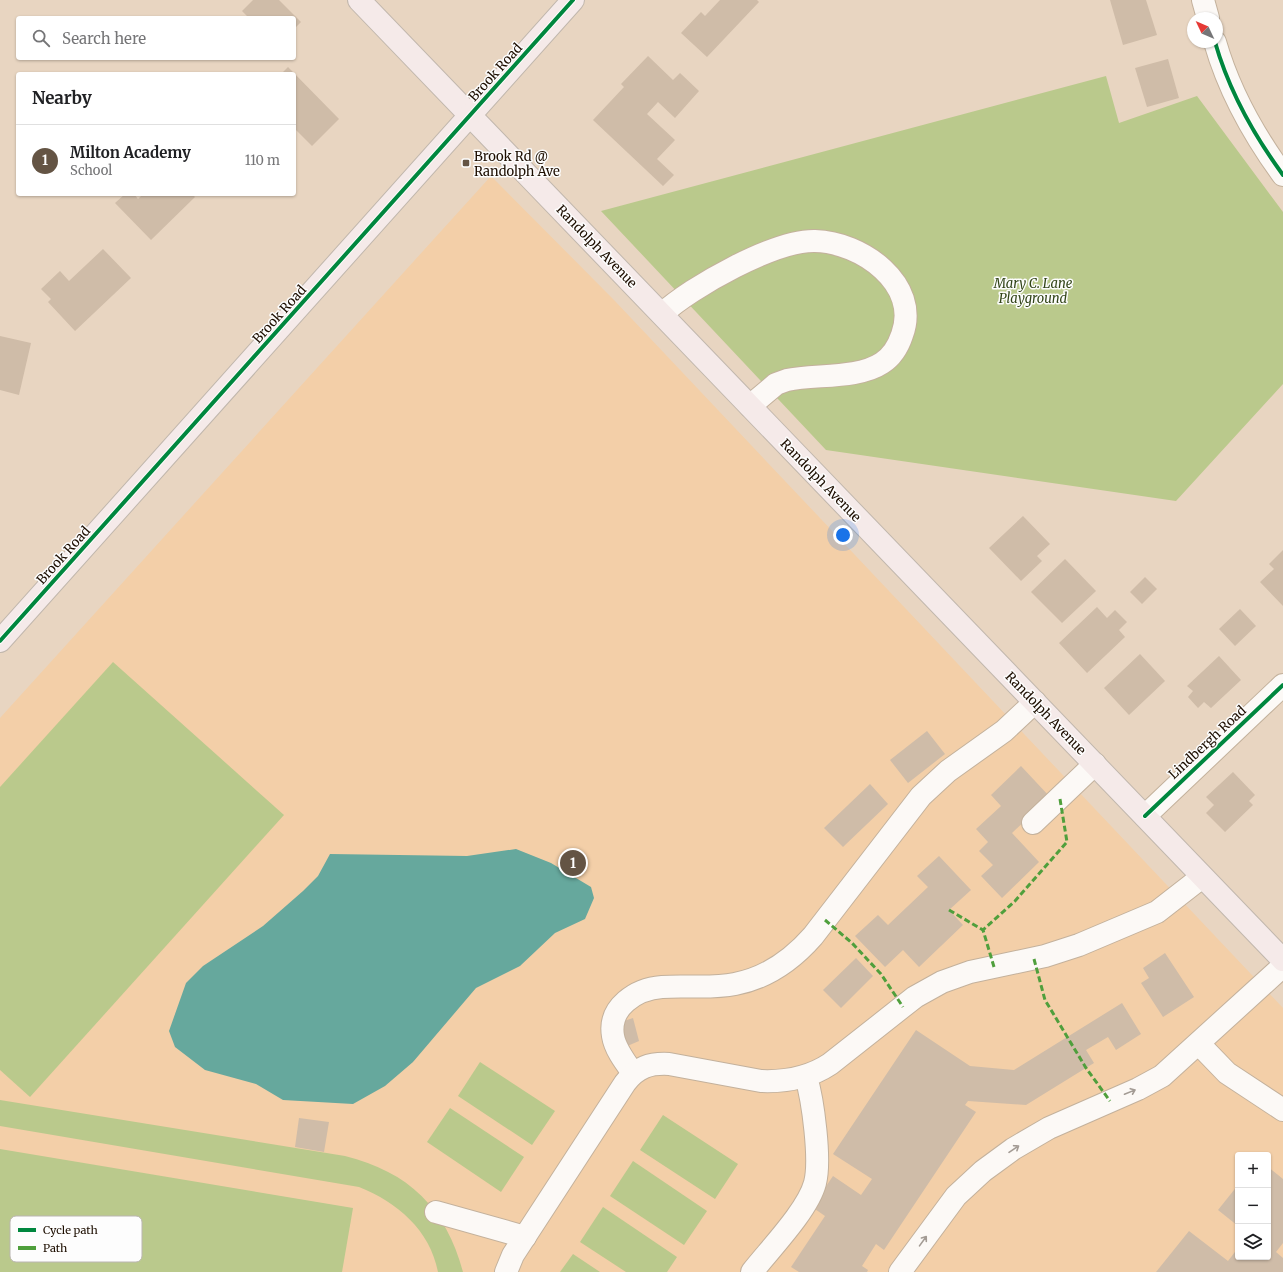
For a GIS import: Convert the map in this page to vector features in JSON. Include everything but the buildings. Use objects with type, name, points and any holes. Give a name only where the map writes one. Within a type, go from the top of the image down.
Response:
[{"type":"main road","name":"Randolph Avenue","points":[[359,0],[1283,960]]},
{"type":"main road","name":"Brook Road","points":[[0,641],[573,0]]},
{"type":"street","points":[[1202,0],[1206,12]]},
{"type":"street","points":[[1217,48],[1235,98],[1260,141],[1283,175]]},
{"type":"street","points":[[662,314],[673,304],[696,288],[767,252],[796,242],[825,242],[847,248],[862,254],[887,274],[900,292],[907,311],[906,324],[898,347],[891,356],[880,364],[867,369],[787,380],[771,388],[750,406]]},
{"type":"street","name":"Lindbergh Road","points":[[1145,816],[1283,685]]},
{"type":"street","points":[[633,1073],[618,1050],[613,1037],[612,1025],[615,1014],[624,1003],[634,995],[647,989],[661,987],[715,987],[735,984],[770,972],[787,961],[813,936],[925,791],[948,771],[1004,731],[1035,702]]},
{"type":"street","points":[[1033,823],[1096,764]]},
{"type":"street","points":[[506,1272],[513,1255],[633,1073],[643,1067],[655,1063],[669,1064],[760,1081],[776,1082],[806,1077],[818,1072],[830,1064],[916,997],[942,982],[970,972],[1044,956],[1079,945],[1157,912],[1202,877]]},
{"type":"street","points":[[900,1272],[948,1207],[969,1183],[983,1171],[1013,1149],[1049,1128],[1150,1083],[1173,1068],[1283,966]]},
{"type":"street","points":[[1199,1044],[1227,1073],[1283,1110]]},
{"type":"street","points":[[752,1272],[798,1213],[811,1192],[815,1182],[817,1156],[813,1110],[806,1077]]},
{"type":"street","points":[[436,1212],[525,1237]]},
{"type":"shaded area","points":[[491,176],[614,300],[1283,1008],[1283,1272],[0,1272],[0,718]]},
{"type":"green space","name":"Mary C. Lane Playground","points":[[1106,76],[1119,123],[1197,96],[1283,212],[1283,384],[1176,501],[826,450],[601,211]]},
{"type":"green space","points":[[113,662],[284,815],[30,1097],[0,1070],[0,787]]},
{"type":"green space","points":[[480,1062],[555,1111],[532,1145],[458,1096]]},
{"type":"green space","points":[[0,1100],[345,1156],[368,1163],[388,1172],[406,1183],[422,1196],[435,1211],[446,1229],[456,1249],[463,1272],[438,1272],[428,1243],[410,1219],[399,1209],[373,1193],[359,1187],[0,1126]]},
{"type":"green space","points":[[450,1108],[524,1157],[501,1192],[427,1142]]},
{"type":"green space","points":[[663,1115],[738,1164],[715,1199],[640,1150]]},
{"type":"green space","points":[[0,1149],[353,1208],[342,1272],[0,1272]]},
{"type":"green space","points":[[633,1161],[707,1211],[684,1245],[610,1196]]},
{"type":"green space","points":[[603,1207],[677,1257],[667,1272],[626,1272],[580,1242]]},
{"type":"green space","points":[[573,1254],[600,1272],[560,1272]]},
{"type":"water","points":[[516,849],[551,863],[591,887],[594,898],[585,919],[555,933],[520,966],[476,988],[413,1062],[385,1086],[353,1104],[283,1100],[256,1084],[205,1070],[175,1047],[169,1031],[186,983],[203,966],[263,926],[303,891],[318,876],[330,854],[467,856]]},
{"type":"marked path","points":[[994,967],[983,930],[1015,901],[1067,842],[1060,799]]},
{"type":"marked path","points":[[949,910],[983,930]]},
{"type":"marked path","points":[[825,920],[852,943],[881,974],[903,1007]]},
{"type":"marked path","points":[[1034,959],[1045,1000],[1086,1068],[1110,1101]]},
{"type":"cycle path","points":[[0,641],[573,0]]},
{"type":"cycle path","points":[[1217,48],[1227,78],[1243,112],[1272,160],[1283,175]]},
{"type":"cycle path","points":[[1145,816],[1283,685]]},
{"type":"place","name":"Brook Rd @ Randolph Ave","points":[[466,163]]},
{"type":"place","name":"Milton Academy","points":[[573,863]]}]
